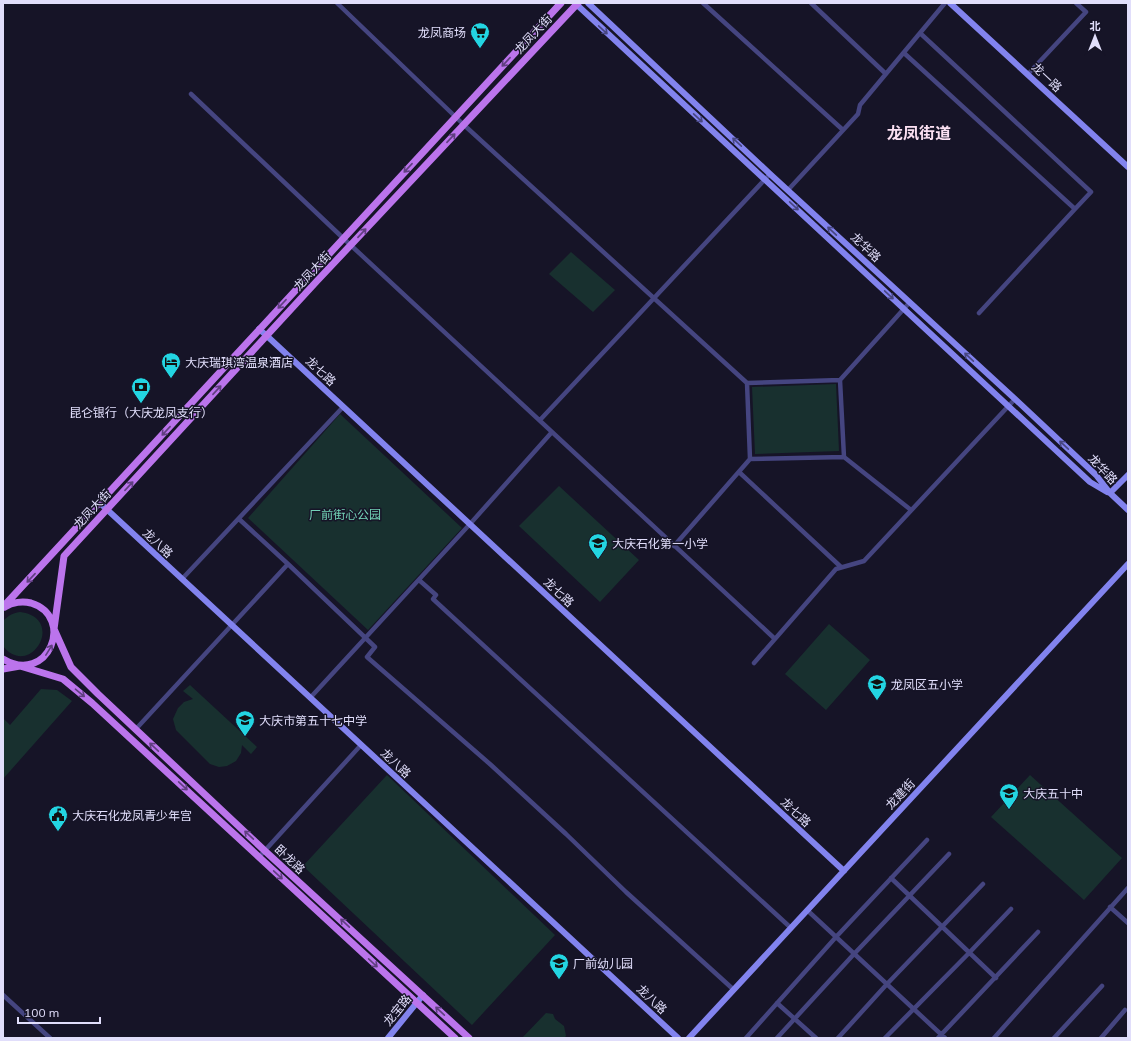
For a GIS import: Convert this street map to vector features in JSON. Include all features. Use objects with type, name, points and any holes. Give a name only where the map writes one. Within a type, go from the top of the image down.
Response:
[{"type":"main road","name":"龙凤大街","points":[[3,608],[343,238],[562,3]]},
{"type":"main road","name":"龙凤大街","points":[[54,629],[64,556],[576,3]]},
{"type":"main road","name":"卧龙路","points":[[3,608],[17,602],[27,602],[37,605],[45,611],[51,619],[71,667],[265,851],[469,1038]]},
{"type":"main road","points":[[3,669],[30,665],[39,661],[51,648],[54,638],[54,629]]},
{"type":"main road","name":"卧龙路","points":[[3,659],[11,664],[63,679],[92,703],[455,1038]]},
{"type":"street","points":[[337,3],[464,125],[746,383],[750,459],[674,546]]},
{"type":"street","points":[[576,3],[1090,482],[1110,493],[1128,475]]},
{"type":"street","name":"龙华路","points":[[588,3],[770,174],[1015,399],[1096,476],[1110,493],[1128,510]]},
{"type":"street","points":[[702,3],[843,130]]},
{"type":"street","points":[[811,3],[886,74]]},
{"type":"street","points":[[788,190],[858,114],[860,105],[945,3]]},
{"type":"street","name":"龙一路","points":[[950,3],[1128,167]]},
{"type":"street","points":[[1028,74],[1086,12],[1076,3]]},
{"type":"street","points":[[920,33],[1091,192],[979,313]]},
{"type":"street","points":[[904,53],[1075,209]]},
{"type":"street","points":[[191,94],[343,238],[775,639]]},
{"type":"street","points":[[540,420],[770,174]]},
{"type":"street","points":[[844,457],[840,380],[910,302]]},
{"type":"street","name":"龙七路","points":[[259,329],[844,871]]},
{"type":"street","points":[[746,383],[840,380]]},
{"type":"street","points":[[754,663],[836,569],[864,561],[1015,399]]},
{"type":"street","points":[[182,580],[343,407]]},
{"type":"street","points":[[310,698],[470,524],[552,432]]},
{"type":"street","points":[[750,459],[844,457],[911,510]]},
{"type":"street","points":[[739,472],[841,567]]},
{"type":"street","name":"龙八路","points":[[100,503],[678,1038]]},
{"type":"street","points":[[239,519],[375,647],[367,657],[492,765],[626,892],[734,990]]},
{"type":"street","points":[[136,730],[288,564]]},
{"type":"street","name":"龙建街","points":[[689,1038],[1128,564]]},
{"type":"street","points":[[419,580],[436,595],[434,599],[446,611],[791,928]]},
{"type":"street","points":[[259,857],[361,745]]},
{"type":"street","points":[[746,1038],[836,937],[927,840]]},
{"type":"street","points":[[777,1038],[948,854]]},
{"type":"street","points":[[891,878],[996,978]]},
{"type":"street","points":[[838,1038],[887,984],[983,884]]},
{"type":"street","points":[[994,1038],[1128,888]]},
{"type":"street","points":[[1110,907],[1128,923]]},
{"type":"street","points":[[885,1038],[1011,909]]},
{"type":"street","points":[[808,910],[942,1037],[1038,932]]},
{"type":"street","points":[[1054,1038],[1102,986]]},
{"type":"street","points":[[3,995],[50,1038]]},
{"type":"street","name":"龙宝路","points":[[388,1038],[423,995]]},
{"type":"street","points":[[777,1003],[816,1038]]},
{"type":"street","points":[[1101,1038],[1125,1010]]},
{"type":"green space","points":[[571,252],[615,290],[593,312],[549,274]]},
{"type":"green space","points":[[836,384],[839,451],[755,454],[752,387]]},
{"type":"green space","name":"厂前街心公园","points":[[340,414],[462,528],[368,630],[248,518]]},
{"type":"green space","points":[[559,486],[639,560],[600,602],[519,526]]},
{"type":"green space","points":[[20,612],[34,617],[41,625],[42,634],[39,644],[33,652],[24,656],[13,655],[3,646],[3,621],[10,615]]},
{"type":"green space","points":[[829,624],[870,660],[826,710],[785,674]]},
{"type":"green space","points":[[190,685],[257,747],[251,754],[242,745],[241,753],[236,761],[227,766],[219,767],[210,764],[176,730],[173,719],[178,708],[184,702],[193,699],[183,691]]},
{"type":"green space","points":[[41,689],[57,690],[72,701],[3,779],[3,718],[10,725]]},
{"type":"green space","points":[[387,775],[555,935],[472,1025],[303,866]]},
{"type":"green space","points":[[1030,775],[1122,858],[1084,900],[991,817]]},
{"type":"green space","points":[[546,1013],[553,1014],[555,1019],[564,1026],[566,1036],[564,1038],[522,1038]]},
{"type":"place","name":"龙凤商场","points":[[480,49]]},
{"type":"place","name":"大庆瑞琪湾温泉酒店","points":[[171,379]]},
{"type":"place","name":"昆仑银行（大庆龙凤支行）","points":[[141,404]]},
{"type":"place","name":"大庆石化第一小学","points":[[598,560]]},
{"type":"place","name":"龙凤区五小学","points":[[877,701]]},
{"type":"place","name":"大庆市第五十七中学","points":[[245,737]]},
{"type":"place","name":"大庆五十中","points":[[1009,810]]},
{"type":"place","name":"大庆石化龙凤青少年宫","points":[[58,832]]},
{"type":"place","name":"厂前幼儿园","points":[[559,980]]},
{"type":"district","name":"龙凤街道","points":[[919,133]]}]
